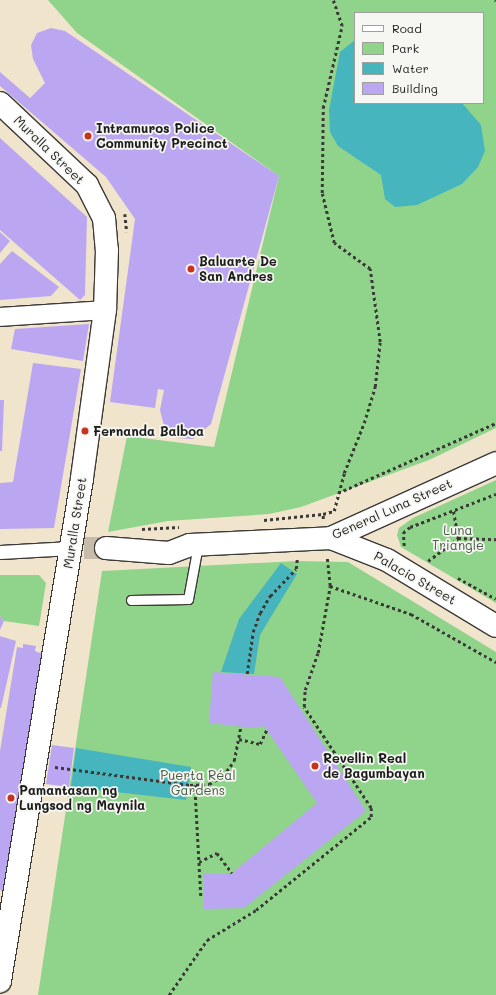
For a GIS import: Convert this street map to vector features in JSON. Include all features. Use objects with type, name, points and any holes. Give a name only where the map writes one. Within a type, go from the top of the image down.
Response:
[{"type":"street","name":"Muralla Street","points":[[0,103],[74,171],[94,197],[107,234],[105,310],[77,548],[0,981]]},
{"type":"street","points":[[0,317],[105,310]]},
{"type":"street","name":"General Luna Street","points":[[106,548],[136,548],[168,539],[194,545],[331,538],[386,511],[496,463]]},
{"type":"street","points":[[386,511],[378,524],[377,540],[387,560]]},
{"type":"street","name":"Palacio Street","points":[[331,538],[387,560],[496,626]]},
{"type":"street","points":[[0,552],[77,548]]},
{"type":"lane","points":[[131,600],[188,599],[194,545]]},
{"type":"path","points":[[338,493],[496,423]]},
{"type":"path","points":[[411,551],[401,541],[403,533],[410,527],[496,494]]},
{"type":"path","points":[[453,510],[458,538]]},
{"type":"path","points":[[428,561],[458,538],[496,539]]},
{"type":"path","points":[[423,558],[435,565]]},
{"type":"path","points":[[247,674],[253,632],[260,613],[270,596],[296,569],[297,561]]},
{"type":"path","points":[[456,576],[496,599]]},
{"type":"path","points":[[330,586],[410,614],[496,662]]},
{"type":"path","points":[[49,766],[190,785],[209,784],[229,770],[239,740],[241,726]]},
{"type":"path","points":[[239,740],[260,744],[267,729]]},
{"type":"path","points":[[195,785],[201,897]]},
{"type":"path","points":[[199,862],[217,853],[232,873]]},
{"type":"green space","points":[[48,0],[496,0],[496,428],[429,460],[301,507],[269,514],[168,521],[108,532],[127,436],[214,447],[279,176],[77,33]]},
{"type":"green space","name":"Luna Triangle","points":[[496,480],[496,603],[401,547],[397,535],[399,528],[413,518]]},
{"type":"green space","name":"Puerta Réal Gardens","points":[[297,561],[348,562],[496,652],[496,995],[38,995],[102,571]]},
{"type":"green space","points":[[0,575],[39,575],[46,583],[39,626],[4,621],[0,616]]},
{"type":"water","points":[[354,41],[354,104],[463,104],[481,125],[485,151],[478,167],[462,184],[417,205],[395,207],[385,199],[381,175],[338,146],[330,132],[329,110],[340,52]]},
{"type":"water","points":[[281,563],[297,574],[260,635],[254,674],[221,672],[239,619]]},
{"type":"water","points":[[76,748],[191,767],[186,800],[71,787]]},
{"type":"building","name":"Baluarte De San Andres","points":[[51,28],[65,31],[279,176],[211,424],[193,439],[177,438],[164,426],[160,410],[164,390],[158,389],[155,408],[110,402],[135,219],[106,177],[0,86],[0,72],[30,98],[45,83],[33,59],[31,45],[37,33]]},
{"type":"building","points":[[0,138],[87,217],[85,295],[80,300],[0,230]]},
{"type":"building","points":[[0,232],[10,241],[0,253]]},
{"type":"building","points":[[12,251],[59,287],[51,296],[0,300],[0,264]]},
{"type":"building","points":[[89,324],[83,361],[11,349],[15,329]]},
{"type":"building","points":[[33,363],[81,369],[54,528],[0,529],[0,483],[13,482]]},
{"type":"building","points":[[0,400],[4,400],[2,451],[0,451]]},
{"type":"building","points":[[0,616],[4,621],[0,630]]},
{"type":"building","points":[[0,636],[16,641],[1,708],[0,708]]},
{"type":"building","points":[[23,644],[36,646],[35,651],[45,655],[43,663],[40,663],[41,677],[37,676],[39,690],[35,690],[38,694],[37,703],[33,702],[36,708],[34,716],[31,716],[32,729],[29,729],[28,755],[25,755],[26,769],[23,769],[21,795],[3,891],[0,890],[0,751],[17,647],[23,648]]},
{"type":"building","name":"Revellin Real de Bagumbayan","points":[[213,672],[280,677],[366,811],[244,908],[204,909],[204,874],[232,873],[317,803],[264,726],[253,728],[209,723]]},
{"type":"building","points":[[52,745],[74,748],[69,787],[46,784]]},
{"type":"tunnel","points":[[84,548],[106,548]]},
{"type":"place","name":"Intramuros Police Community Precinct","points":[[88,136]]},
{"type":"place","name":"Baluarte De San Andres","points":[[191,269]]},
{"type":"place","name":"Fernanda Balboa","points":[[85,431]]},
{"type":"place","name":"Revellin Real de Bagumbayan","points":[[315,766]]},
{"type":"place","name":"Pamantasan ng Lungsod ng Maynila","points":[[11,798]]}]
